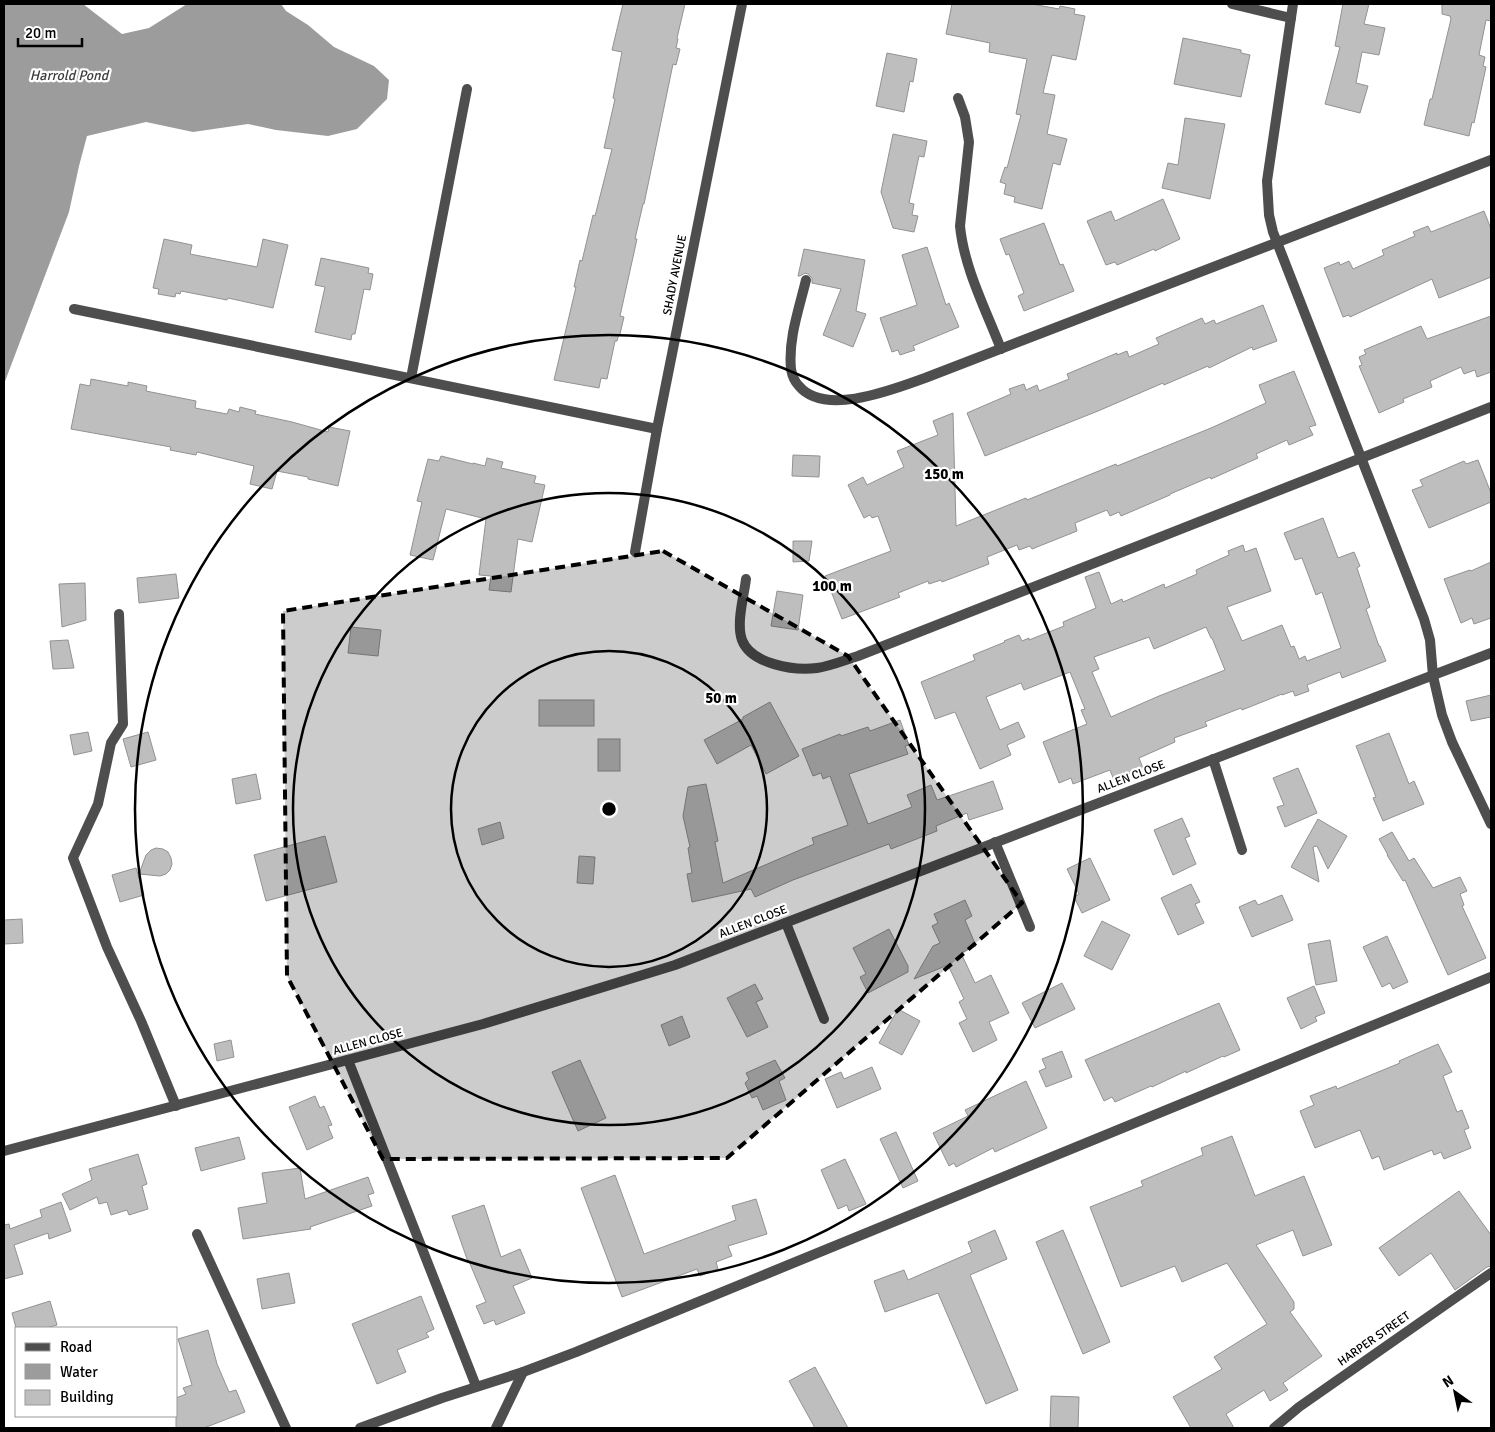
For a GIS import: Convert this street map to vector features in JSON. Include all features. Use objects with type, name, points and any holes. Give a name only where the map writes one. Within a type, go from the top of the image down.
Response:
[{"type":"street","name":"SHADY AVENUE","points":[[635,552],[657,429],[742,4]]},
{"type":"street","points":[[1232,4],[1291,18]]},
{"type":"street","points":[[1293,4],[1269,160],[1267,181],[1269,215],[1276,242],[1424,619],[1430,640],[1433,676],[1442,715],[1452,742],[1491,824]]},
{"type":"street","points":[[411,378],[467,89]]},
{"type":"street","points":[[958,98],[965,117],[969,142],[960,226],[961,238],[966,260],[1001,349]]},
{"type":"street","points":[[806,280],[792,339],[792,371],[796,382],[805,393],[820,399],[865,398],[893,390],[1001,349],[1491,160]]},
{"type":"street","points":[[74,309],[657,429]]},
{"type":"street","points":[[746,579],[741,614],[741,633],[743,641],[750,652],[770,663],[790,667],[817,668],[858,656],[1491,407]]},
{"type":"street","points":[[119,614],[123,724],[111,743],[98,804],[72,858],[107,947],[141,1021],[176,1106]]},
{"type":"street","name":"ALLEN CLOSE","points":[[4,1151],[483,1024],[666,968],[1491,653]]},
{"type":"street","points":[[1213,759],[1242,850]]},
{"type":"street","points":[[995,842],[1030,927]]},
{"type":"street","points":[[786,922],[824,1019]]},
{"type":"street","points":[[360,1428],[476,1386],[523,1372],[595,1344],[1491,977]]},
{"type":"street","points":[[348,1060],[476,1386]]},
{"type":"street","points":[[197,1234],[286,1428]]},
{"type":"street","name":"HARPER STREET","points":[[1274,1428],[1299,1407],[1491,1273]]},
{"type":"street","points":[[496,1428],[523,1372]]},
{"type":"highlighted area","points":[[663,551],[848,656],[1022,903],[727,1158],[383,1159],[287,976],[283,611]]},
{"type":"water","name":"Harrold Pond","points":[[4,4],[83,4],[122,34],[149,28],[187,4],[281,4],[286,11],[308,25],[334,47],[374,66],[389,80],[387,99],[357,129],[328,136],[276,130],[248,124],[193,132],[146,122],[87,136],[69,212],[4,384]]},
{"type":"building","points":[[623,4],[685,4],[677,38],[676,48],[680,49],[676,65],[673,64],[635,239],[637,239],[620,316],[624,317],[620,334],[617,341],[615,341],[607,379],[601,378],[599,388],[554,380],[576,287],[574,287],[580,260],[582,261],[612,149],[604,148],[615,99],[613,98],[622,52],[612,50]]},
{"type":"building","points":[[952,4],[1032,4],[1059,9],[1060,6],[1075,9],[1074,14],[1085,16],[1076,60],[1052,55],[1043,93],[1055,95],[1047,134],[1067,139],[1060,165],[1053,163],[1042,209],[1014,202],[1015,197],[1004,194],[1006,184],[1000,182],[1005,167],[1007,168],[1021,115],[1016,114],[1027,59],[989,52],[990,43],[946,34]]},
{"type":"building","points":[[1343,4],[1369,4],[1364,24],[1385,28],[1379,55],[1362,52],[1356,83],[1368,86],[1360,113],[1325,104],[1340,47],[1335,46]]},
{"type":"building","points":[[1442,4],[1491,4],[1491,21],[1486,20],[1479,55],[1485,57],[1483,66],[1486,67],[1474,123],[1472,122],[1469,136],[1424,125],[1451,19],[1450,16],[1442,14]]},
{"type":"building","points":[[1183,38],[1241,50],[1241,53],[1250,55],[1241,97],[1174,84]]},
{"type":"building","points":[[887,53],[917,59],[913,82],[910,81],[904,112],[876,106]]},
{"type":"building","points":[[1185,118],[1225,124],[1210,199],[1162,188],[1168,163],[1178,165]]},
{"type":"building","points":[[893,134],[927,141],[924,157],[919,156],[909,203],[914,204],[912,215],[918,216],[914,232],[893,228],[881,192]]},
{"type":"building","points":[[1163,199],[1180,239],[1155,251],[1154,249],[1117,265],[1115,262],[1106,265],[1087,221],[1111,211],[1115,221]]},
{"type":"building","points":[[1484,211],[1491,229],[1491,277],[1439,298],[1432,279],[1350,317],[1349,315],[1343,317],[1324,268],[1339,262],[1340,265],[1349,261],[1353,269],[1384,255],[1382,250],[1415,236],[1413,232],[1428,226],[1431,232]]},
{"type":"building","points":[[1044,223],[1060,265],[1063,264],[1074,291],[1024,311],[1018,296],[1024,293],[1009,254],[1006,255],[1000,239]]},
{"type":"building","points":[[164,239],[192,245],[190,254],[257,267],[263,239],[288,245],[273,308],[228,298],[227,300],[181,291],[180,294],[176,293],[175,297],[158,294],[159,289],[153,288]]},
{"type":"building","points":[[927,247],[946,305],[949,303],[959,327],[913,346],[915,350],[900,355],[898,350],[892,352],[880,318],[917,305],[902,255]]},
{"type":"building","points":[[804,249],[865,260],[856,311],[866,314],[853,347],[823,335],[841,289],[812,283],[812,278],[805,273],[798,276]]},
{"type":"building","points":[[321,258],[369,268],[368,273],[373,274],[370,290],[364,289],[355,334],[352,334],[351,340],[315,332],[325,287],[315,285]]},
{"type":"building","points":[[1263,305],[1277,341],[1253,350],[1252,347],[1209,368],[1208,366],[1164,385],[1163,383],[985,456],[967,413],[1011,394],[1009,389],[1024,384],[1026,390],[1037,385],[1039,391],[1069,379],[1067,374],[1117,353],[1117,355],[1127,351],[1129,357],[1159,344],[1156,338],[1202,318],[1205,324],[1214,320],[1216,324]]},
{"type":"building","points":[[1491,316],[1491,372],[1477,377],[1475,370],[1464,374],[1461,367],[1430,381],[1432,387],[1403,399],[1404,402],[1379,413],[1359,366],[1362,365],[1359,357],[1366,354],[1364,350],[1421,326],[1427,339]]},
{"type":"building","points":[[1294,371],[1316,425],[1309,427],[1313,435],[1289,445],[1287,440],[1256,454],[1258,458],[1121,516],[1119,512],[1110,516],[1107,510],[1075,523],[1077,531],[1032,549],[1030,546],[1019,550],[1017,545],[987,557],[989,564],[942,582],[941,580],[929,584],[928,581],[898,593],[900,597],[842,619],[825,576],[891,551],[878,516],[872,518],[870,515],[864,518],[848,485],[863,477],[867,485],[904,467],[897,451],[938,435],[933,421],[953,413],[956,526],[1116,464],[1117,466],[1211,428],[1266,403],[1259,385]]},
{"type":"building","points":[[91,379],[128,386],[128,382],[147,386],[146,391],[196,401],[195,408],[227,414],[229,409],[239,412],[240,407],[256,411],[255,414],[328,432],[329,427],[350,431],[338,486],[308,479],[308,477],[277,471],[272,489],[250,484],[254,466],[197,452],[196,455],[170,450],[171,447],[71,429],[80,384],[90,386]]},
{"type":"building","points":[[793,455],[820,456],[819,477],[792,476]]},
{"type":"building","points":[[441,456],[485,466],[487,458],[503,462],[501,468],[536,476],[534,483],[545,485],[532,542],[518,539],[511,592],[489,590],[491,576],[479,575],[486,519],[446,509],[433,560],[410,555],[422,502],[417,501],[428,459],[439,461]]},
{"type":"building","points":[[1478,460],[1491,493],[1491,502],[1429,528],[1412,490],[1423,486],[1420,480],[1464,461],[1466,464]]},
{"type":"building","points":[[1323,518],[1338,558],[1354,552],[1360,566],[1357,568],[1370,607],[1366,609],[1386,661],[1342,678],[1340,672],[1307,685],[1309,691],[1295,696],[1293,691],[1282,694],[1205,722],[1207,726],[1174,738],[1175,742],[1139,758],[1143,768],[1114,780],[1110,770],[1073,784],[1071,778],[1059,783],[1043,742],[1087,724],[1081,710],[1085,709],[1070,672],[1024,690],[1021,683],[986,697],[1000,730],[1018,722],[1025,737],[1007,745],[1011,755],[980,769],[955,712],[935,719],[921,682],[975,660],[973,655],[1004,641],[1019,635],[1022,641],[1029,638],[1029,640],[1064,626],[1063,622],[1096,608],[1085,577],[1099,572],[1111,604],[1122,599],[1123,602],[1164,584],[1165,588],[1197,574],[1196,570],[1229,555],[1228,551],[1243,545],[1245,552],[1256,548],[1271,591],[1227,607],[1242,641],[1282,625],[1291,647],[1294,646],[1299,659],[1305,656],[1307,661],[1341,648],[1322,592],[1316,595],[1302,558],[1295,560],[1284,533]],"holes":[[[1206,627],[1225,670],[1111,717],[1092,672],[1099,669],[1094,657],[1149,637],[1154,649]]]},
{"type":"building","points":[[793,541],[812,541],[809,561],[793,562]]},
{"type":"building","points":[[1491,562],[1491,618],[1474,624],[1472,618],[1461,623],[1444,579],[1471,571]]},
{"type":"building","points":[[176,574],[179,598],[139,603],[137,578]]},
{"type":"building","points":[[85,583],[86,620],[62,627],[59,584]]},
{"type":"building","points":[[777,591],[803,595],[798,630],[771,626]]},
{"type":"building","points":[[351,627],[381,630],[378,656],[348,653]]},
{"type":"building","points":[[68,640],[74,668],[53,669],[50,641]]},
{"type":"building","points":[[1491,695],[1491,717],[1471,721],[1466,701]]},
{"type":"building","points":[[539,700],[594,700],[594,726],[539,726]]},
{"type":"building","points":[[770,702],[799,756],[766,774],[751,745],[717,764],[704,740]]},
{"type":"building","points":[[900,720],[909,745],[905,746],[908,754],[849,774],[868,824],[912,807],[907,795],[931,785],[937,800],[993,781],[1003,809],[969,820],[967,813],[936,826],[937,831],[891,849],[889,844],[793,880],[755,897],[751,889],[692,902],[687,874],[692,873],[688,848],[690,847],[683,816],[688,787],[706,784],[718,841],[715,842],[723,883],[814,844],[812,838],[848,825],[830,776],[823,779],[821,773],[813,776],[802,749],[840,734],[841,736],[868,727],[870,731]]},
{"type":"building","points":[[88,732],[92,751],[74,755],[70,735]]},
{"type":"building","points":[[148,732],[156,760],[131,767],[123,739]]},
{"type":"building","points":[[1389,733],[1409,784],[1414,781],[1424,804],[1383,821],[1373,798],[1376,797],[1356,746]]},
{"type":"building","points":[[598,739],[620,739],[620,771],[598,771]]},
{"type":"building","points":[[1298,768],[1317,813],[1285,827],[1277,807],[1284,805],[1273,778]]},
{"type":"building","points":[[256,774],[261,799],[236,804],[232,779]]},
{"type":"building","points":[[1182,818],[1190,836],[1185,838],[1196,864],[1173,875],[1154,830]]},
{"type":"building","points":[[1318,819],[1347,836],[1328,869],[1317,846],[1313,847],[1319,882],[1291,867]]},
{"type":"building","points":[[500,822],[504,838],[482,845],[478,829]]},
{"type":"building","points":[[1392,832],[1409,861],[1414,858],[1433,888],[1460,877],[1467,891],[1460,894],[1464,905],[1462,906],[1486,958],[1448,975],[1405,880],[1403,881],[1379,839]]},
{"type":"building","points":[[325,836],[337,882],[266,901],[254,855]]},
{"type":"building","points":[[156,848],[168,852],[172,864],[170,870],[160,876],[139,874],[146,855]]},
{"type":"building","points":[[579,856],[595,857],[593,884],[577,883]]},
{"type":"building","points":[[1090,858],[1110,900],[1082,913],[1074,897],[1079,894],[1067,869]]},
{"type":"building","points":[[136,868],[144,895],[120,902],[112,875]]},
{"type":"building","points":[[1191,884],[1200,902],[1195,904],[1204,923],[1178,935],[1161,898]]},
{"type":"building","points":[[1282,895],[1293,920],[1252,937],[1239,907],[1255,900],[1258,905]]},
{"type":"building","points":[[965,900],[972,916],[965,920],[976,946],[961,953],[975,983],[991,975],[1009,1013],[989,1022],[997,1040],[973,1052],[959,1023],[967,1019],[959,1002],[964,999],[948,965],[914,979],[933,946],[940,943],[932,926],[938,923],[934,914]]},
{"type":"building","points":[[22,919],[23,943],[4,944],[4,920]]},
{"type":"building","points":[[1102,921],[1130,935],[1112,970],[1084,956]]},
{"type":"building","points":[[889,929],[908,966],[908,972],[868,993],[860,977],[866,974],[853,948]]},
{"type":"building","points":[[1387,936],[1408,982],[1393,989],[1390,983],[1382,987],[1363,947]]},
{"type":"building","points":[[1330,940],[1337,981],[1316,985],[1308,944]]},
{"type":"building","points":[[1062,983],[1075,1009],[1035,1028],[1022,1003]]},
{"type":"building","points":[[755,984],[763,999],[756,1002],[768,1027],[747,1037],[727,998]]},
{"type":"building","points":[[1314,986],[1325,1013],[1315,1017],[1317,1021],[1301,1029],[1287,998]]},
{"type":"building","points":[[1219,1003],[1240,1050],[1115,1102],[1112,1097],[1104,1101],[1085,1060]]},
{"type":"building","points":[[898,1009],[920,1021],[902,1055],[879,1043]]},
{"type":"building","points":[[682,1016],[690,1037],[669,1046],[661,1025]]},
{"type":"building","points":[[231,1040],[234,1057],[217,1061],[214,1044]]},
{"type":"building","points":[[1438,1044],[1452,1072],[1443,1076],[1457,1112],[1462,1110],[1469,1128],[1464,1130],[1471,1148],[1444,1159],[1441,1152],[1434,1155],[1432,1150],[1384,1170],[1379,1156],[1372,1159],[1360,1130],[1315,1148],[1300,1111],[1314,1105],[1310,1096],[1336,1086],[1337,1089],[1400,1063],[1399,1061]]},
{"type":"building","points":[[1062,1051],[1072,1077],[1046,1087],[1039,1071],[1046,1068],[1042,1059]]},
{"type":"building","points":[[580,1060],[606,1118],[578,1131],[552,1072]]},
{"type":"building","points":[[775,1060],[785,1078],[779,1081],[786,1100],[763,1110],[757,1096],[752,1098],[745,1083],[749,1079],[746,1073]]},
{"type":"building","points":[[872,1067],[881,1089],[837,1108],[825,1079],[841,1072],[844,1079]]},
{"type":"building","points":[[1026,1081],[1047,1128],[995,1152],[993,1148],[956,1167],[954,1163],[949,1166],[933,1133],[968,1116],[965,1110]]},
{"type":"building","points":[[315,1096],[320,1108],[324,1106],[332,1125],[328,1126],[333,1138],[307,1150],[289,1107]]},
{"type":"building","points":[[896,1132],[918,1181],[903,1188],[880,1139]]},
{"type":"building","points":[[1232,1136],[1255,1196],[1304,1176],[1332,1245],[1303,1256],[1293,1230],[1256,1245],[1294,1302],[1294,1309],[1290,1312],[1322,1356],[1283,1383],[1288,1390],[1270,1401],[1264,1390],[1226,1414],[1234,1428],[1191,1428],[1173,1397],[1222,1369],[1214,1357],[1267,1324],[1227,1263],[1182,1282],[1175,1266],[1121,1287],[1090,1207],[1143,1186],[1141,1181],[1203,1155],[1201,1148]]},
{"type":"building","points":[[239,1137],[245,1159],[201,1171],[195,1148]]},
{"type":"building","points":[[138,1154],[147,1184],[142,1186],[148,1209],[129,1215],[127,1210],[111,1215],[107,1202],[99,1204],[97,1197],[70,1210],[62,1194],[92,1180],[89,1169]]},
{"type":"building","points":[[845,1159],[866,1204],[849,1211],[847,1205],[838,1209],[821,1170]]},
{"type":"building","points":[[300,1168],[305,1199],[368,1177],[374,1193],[368,1195],[372,1206],[310,1227],[311,1229],[243,1239],[238,1208],[267,1203],[262,1173]]},
{"type":"building","points":[[615,1175],[644,1254],[736,1220],[732,1206],[756,1199],[767,1234],[728,1246],[732,1256],[716,1262],[718,1269],[700,1276],[697,1269],[622,1297],[581,1188]]},
{"type":"building","points":[[1459,1191],[1491,1235],[1491,1266],[1455,1290],[1431,1253],[1399,1276],[1379,1248]]},
{"type":"building","points":[[61,1202],[71,1231],[49,1239],[48,1233],[14,1245],[23,1274],[4,1279],[4,1225],[9,1224],[10,1229],[42,1217],[40,1210]]},
{"type":"building","points":[[484,1205],[501,1257],[520,1249],[532,1278],[513,1286],[525,1313],[496,1325],[494,1320],[484,1324],[476,1306],[486,1302],[467,1259],[452,1216]]},
{"type":"building","points":[[995,1230],[1007,1259],[970,1275],[1018,1390],[986,1404],[938,1293],[885,1312],[874,1281],[904,1270],[908,1280],[972,1252],[968,1242]]},
{"type":"building","points":[[1063,1230],[1110,1342],[1083,1354],[1036,1242]]},
{"type":"building","points":[[289,1273],[295,1303],[262,1309],[257,1279]]},
{"type":"building","points":[[421,1296],[434,1329],[426,1333],[429,1337],[397,1350],[406,1372],[377,1384],[352,1324]]},
{"type":"building","points":[[50,1301],[57,1325],[50,1327],[16,1327],[12,1313]]},
{"type":"building","points":[[208,1330],[217,1364],[229,1392],[236,1390],[245,1412],[204,1428],[176,1428],[178,1397],[186,1394],[183,1388],[192,1385],[178,1339]]},
{"type":"building","points":[[815,1367],[848,1428],[815,1428],[789,1381]]},
{"type":"building","points":[[1051,1396],[1079,1397],[1078,1428],[1050,1428]]}]
